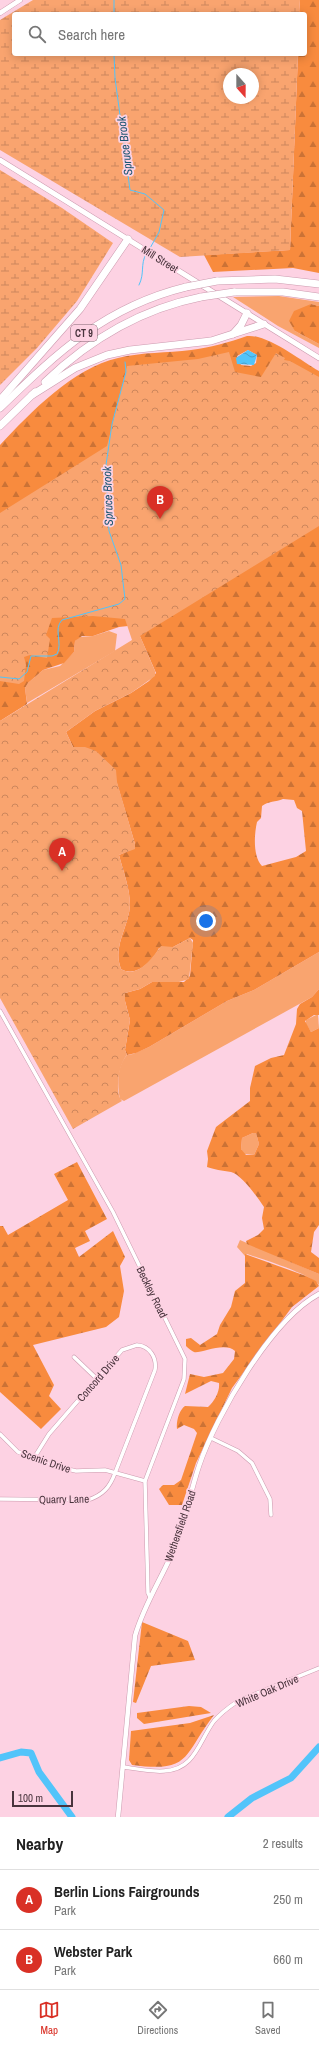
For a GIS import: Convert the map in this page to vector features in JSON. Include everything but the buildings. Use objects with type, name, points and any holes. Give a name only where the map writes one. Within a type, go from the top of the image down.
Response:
[{"type":"highway","points":[[0,400],[80,309],[103,278],[128,239]]},
{"type":"highway","name":"CT 9","points":[[0,408],[57,354],[92,328],[141,302],[186,287],[217,281],[268,279],[319,284]]},
{"type":"highway","name":"CT 9","points":[[0,426],[70,359],[110,332],[159,309],[201,297],[234,292],[283,292],[319,297]]},
{"type":"highway","points":[[229,336],[241,325],[247,313]]},
{"type":"highway","points":[[32,395],[75,368],[107,355],[130,350],[205,342],[229,336],[264,324]]},
{"type":"main road","name":"Mill Street","points":[[0,160],[319,358]]},
{"type":"street","points":[[0,13],[20,0]]},
{"type":"street","name":"Beckley Road","points":[[0,1011],[113,1212],[185,1359],[184,1379],[146,1481],[148,1593],[150,1597]]},
{"type":"street","name":"Wethersfield Road","points":[[118,1817],[124,1767],[135,1636],[141,1616],[163,1575],[178,1539],[200,1464],[211,1438],[242,1379],[281,1326],[296,1310],[319,1294]]},
{"type":"street","name":"Concord Drive","points":[[34,1458],[48,1434],[122,1350],[130,1346],[140,1345],[147,1348],[154,1358],[154,1370],[115,1473]]},
{"type":"street","points":[[74,1357],[97,1379]]},
{"type":"street","name":"Scenic Drive","points":[[0,1434],[18,1452],[34,1458],[76,1471],[105,1470],[146,1481]]},
{"type":"street","points":[[211,1438],[238,1451],[252,1463],[270,1499],[270,1515]]},
{"type":"street","name":"Quarry Lane","points":[[0,1499],[88,1500],[96,1498],[107,1489],[115,1473]]},
{"type":"street","name":"White Oak Drive","points":[[124,1767],[165,1771],[181,1767],[196,1755],[214,1722],[228,1708],[238,1702],[319,1668]]},
{"type":"green space","points":[[33,0],[300,0],[299,12],[13,12]]},
{"type":"green space","points":[[300,0],[319,0],[319,273],[293,268],[213,272],[204,255],[290,250],[298,56],[307,56],[307,12],[299,12]]},
{"type":"green space","points":[[12,13],[12,56],[298,56],[290,250],[180,257],[0,150],[0,20]]},
{"type":"green space","points":[[0,170],[62,208],[113,243],[77,301],[37,348],[0,385]]},
{"type":"green space","points":[[279,296],[319,302],[319,306],[311,304],[295,331],[319,344],[319,348],[278,326],[233,297]]},
{"type":"green space","points":[[311,304],[319,306],[319,344],[295,331],[289,321],[294,311]]},
{"type":"green space","points":[[247,336],[265,339],[319,371],[319,952],[254,990],[227,1001],[149,1047],[127,1055],[125,1050],[130,1020],[125,1001],[125,993],[140,989],[152,982],[184,982],[190,976],[193,940],[190,938],[173,947],[159,948],[153,958],[138,970],[127,971],[121,969],[118,952],[129,913],[130,899],[128,886],[119,855],[135,848],[135,844],[116,780],[82,747],[73,747],[66,732],[95,711],[131,693],[149,681],[156,673],[139,634],[128,626],[119,627],[93,636],[82,636],[75,641],[74,652],[64,663],[43,670],[28,683],[25,688],[27,704],[0,721],[0,445],[25,419],[54,393],[69,381],[101,363],[136,355],[205,348]],"holes":[[[248,350],[257,355],[256,363],[251,366],[241,365],[237,356]],[[283,799],[294,800],[297,808],[302,811],[306,851],[296,857],[262,866],[257,857],[255,839],[257,822],[261,818],[262,806],[267,803]]]},
{"type":"green space","points":[[229,352],[235,372],[261,377],[276,353],[285,358],[284,360],[290,361],[319,377],[319,526],[140,636],[155,671],[155,676],[131,693],[95,711],[66,732],[73,747],[85,747],[96,751],[116,770],[117,782],[135,844],[135,849],[119,855],[128,886],[130,899],[129,913],[118,952],[121,969],[133,971],[139,969],[149,961],[161,946],[173,947],[190,938],[193,943],[189,979],[179,982],[152,982],[140,989],[125,993],[125,1001],[130,1020],[125,1050],[127,1055],[122,1064],[118,1078],[118,1092],[122,1101],[73,1129],[0,998],[0,721],[132,640],[125,619],[93,616],[52,618],[46,635],[50,639],[47,658],[30,655],[24,657],[26,665],[24,681],[19,684],[0,681],[0,513],[107,446],[127,366],[198,359]]},
{"type":"green space","points":[[109,631],[117,634],[115,651],[27,703],[25,688],[28,683],[43,670],[60,666],[74,652],[75,641],[79,637],[93,636]]},
{"type":"green space","points":[[319,952],[319,989],[312,997],[124,1101],[120,1099],[118,1088],[119,1076],[121,1064],[127,1055],[149,1047],[227,1001],[254,990]]},
{"type":"green space","points":[[319,989],[319,1015],[314,1015],[305,1021],[311,1032],[319,1028],[319,1225],[314,1232],[311,1252],[319,1258],[319,1274],[247,1244],[246,1241],[258,1235],[264,1229],[262,1218],[264,1207],[240,1177],[231,1172],[207,1167],[207,1151],[216,1127],[250,1101],[250,1088],[255,1066],[271,1058],[284,1055],[296,1024],[297,1009],[300,1004],[312,997]],"holes":[[[256,1133],[259,1144],[254,1155],[246,1155],[241,1149],[242,1138]]]},
{"type":"green space","points":[[318,1014],[319,1028],[311,1032],[306,1024],[306,1020]]},
{"type":"green space","points":[[256,1133],[259,1144],[254,1155],[244,1154],[241,1149],[242,1138]]},
{"type":"green space","points":[[77,1162],[107,1219],[85,1231],[90,1241],[75,1248],[79,1257],[113,1231],[125,1257],[120,1266],[124,1291],[119,1317],[106,1327],[33,1345],[54,1385],[49,1396],[61,1409],[41,1429],[0,1392],[0,1226],[3,1226],[8,1235],[68,1200],[54,1174]]},
{"type":"green space","points":[[240,1240],[319,1274],[319,1285],[315,1281],[288,1268],[247,1254],[245,1256],[237,1247]]},
{"type":"green space","points":[[245,1254],[306,1276],[316,1281],[319,1286],[292,1307],[232,1388],[196,1463],[182,1505],[169,1505],[159,1489],[163,1485],[174,1485],[181,1480],[197,1433],[194,1429],[184,1425],[177,1429],[180,1413],[185,1406],[208,1407],[215,1399],[219,1389],[219,1383],[211,1381],[185,1394],[190,1374],[204,1377],[223,1373],[234,1359],[235,1351],[231,1348],[219,1347],[194,1352],[186,1346],[186,1339],[191,1338],[200,1345],[217,1334],[220,1325],[231,1307],[235,1291],[245,1283]]},
{"type":"green space","points":[[142,1622],[188,1641],[195,1660],[151,1666],[136,1703],[133,1702]]},
{"type":"green space","points":[[189,1706],[201,1707],[211,1713],[144,1724],[137,1718],[137,1713]]},
{"type":"green space","points":[[214,1715],[190,1751],[184,1758],[176,1763],[166,1766],[151,1767],[132,1765],[129,1760],[131,1731],[190,1723]]},
{"type":"water","points":[[248,350],[257,355],[254,365],[237,364],[236,358]]},
{"type":"waterway","name":"Spruce Brook","points":[[114,0],[114,12]]},
{"type":"waterway","name":"Spruce Brook","points":[[114,56],[115,78],[130,190],[145,194],[164,210],[159,232],[149,250]]},
{"type":"waterway","name":"Spruce Brook","points":[[139,285],[146,254]]},
{"type":"waterway","name":"Spruce Brook","points":[[0,677],[19,679],[27,672],[31,656],[52,656],[57,654],[59,650],[58,628],[62,620],[119,604],[125,599],[121,565],[109,531],[106,465],[112,424],[126,372],[125,362]]},
{"type":"waterway","points":[[228,1817],[252,1798],[291,1778],[319,1747]]},
{"type":"waterway","points":[[0,1758],[21,1752],[31,1753],[39,1772],[72,1817]]},
{"type":"place","name":"Webster Park","points":[[160,519]]},
{"type":"place","name":"Berlin Lions Fairgrounds","points":[[62,871]]}]
